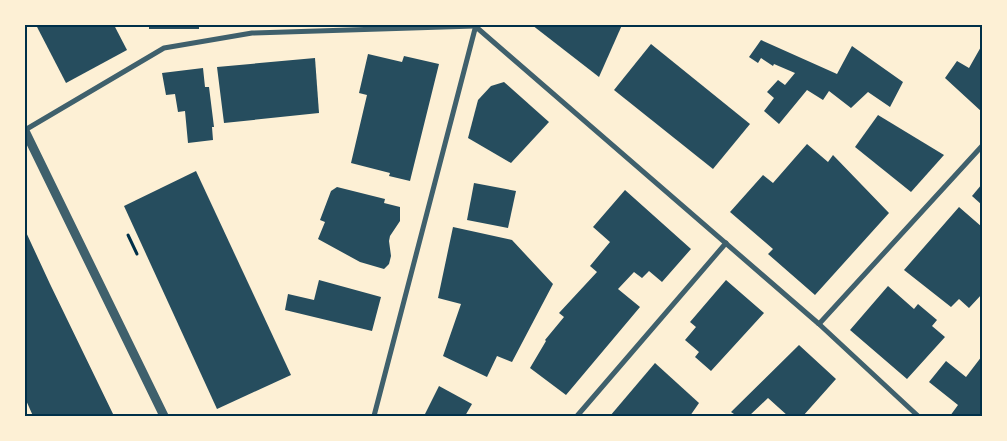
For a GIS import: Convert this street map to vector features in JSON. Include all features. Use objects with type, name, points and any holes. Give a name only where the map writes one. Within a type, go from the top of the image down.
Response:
[{"type":"street","points":[[374,416],[476,26]]},
{"type":"street","points":[[164,416],[25,130],[164,48],[252,33],[476,26],[819,324],[918,416]]},
{"type":"street","points":[[819,324],[982,146]]},
{"type":"street","points":[[577,416],[726,243]]},
{"type":"path","points":[[128,235],[137,254]]},
{"type":"building","points":[[36,25],[114,25],[127,50],[66,83]]},
{"type":"building","points":[[149,25],[199,25],[199,29],[149,29]]},
{"type":"building","points":[[532,25],[622,25],[599,77]]},
{"type":"building","points":[[761,40],[837,74],[852,46],[903,82],[890,107],[868,92],[851,108],[829,91],[823,100],[807,90],[779,124],[764,111],[774,98],[767,92],[778,80],[785,85],[795,73],[774,64],[773,66],[761,58],[758,63],[749,57]]},
{"type":"building","points":[[651,44],[750,124],[713,169],[614,90]]},
{"type":"building","points":[[982,45],[982,112],[945,78],[957,61],[969,68]]},
{"type":"building","points":[[368,54],[402,62],[404,56],[439,64],[410,181],[389,176],[390,173],[351,163],[367,95],[359,93]]},
{"type":"building","points":[[315,58],[319,113],[224,123],[217,67]]},
{"type":"building","points":[[203,68],[205,87],[209,87],[214,127],[212,127],[213,140],[188,143],[185,111],[178,112],[175,94],[166,95],[162,73]]},
{"type":"building","points":[[504,82],[549,122],[511,163],[468,138],[478,100],[491,86]]},
{"type":"building","points":[[878,115],[944,155],[911,192],[855,147]]},
{"type":"building","points":[[807,144],[828,162],[833,155],[889,213],[815,295],[768,254],[773,249],[730,212],[763,175],[773,183]]},
{"type":"building","points":[[196,171],[291,375],[217,409],[124,206]]},
{"type":"building","points":[[474,183],[516,191],[508,228],[467,220]]},
{"type":"building","points":[[982,184],[982,205],[972,196]]},
{"type":"building","points":[[337,187],[385,199],[384,203],[400,207],[400,221],[390,236],[389,241],[391,256],[389,264],[384,269],[360,262],[318,239],[325,222],[320,220],[331,191]]},
{"type":"building","points":[[625,190],[691,249],[662,282],[649,271],[642,278],[634,272],[618,289],[640,307],[566,395],[530,368],[545,340],[564,317],[559,313],[597,272],[590,266],[610,242],[593,227]]},
{"type":"building","points":[[959,207],[982,227],[982,294],[969,308],[959,299],[951,307],[904,270]]},
{"type":"building","points":[[453,227],[512,240],[553,284],[512,362],[497,356],[487,377],[443,356],[461,304],[438,298]]},
{"type":"building","points":[[25,230],[114,416],[33,416],[25,398]]},
{"type":"building","points":[[319,280],[381,297],[372,331],[285,310],[288,294],[314,300]]},
{"type":"building","points":[[726,280],[764,313],[711,371],[695,357],[699,352],[685,340],[696,327],[690,322]]},
{"type":"building","points":[[888,286],[914,309],[918,304],[937,320],[932,326],[945,337],[907,379],[850,330]]},
{"type":"building","points":[[799,345],[836,379],[803,416],[788,416],[768,398],[749,416],[737,416],[731,412]]},
{"type":"building","points":[[982,356],[982,416],[950,416],[958,405],[929,382],[946,361],[966,377]]},
{"type":"building","points":[[655,363],[699,403],[690,416],[610,416]]},
{"type":"building","points":[[439,386],[472,404],[465,416],[424,416]]}]
